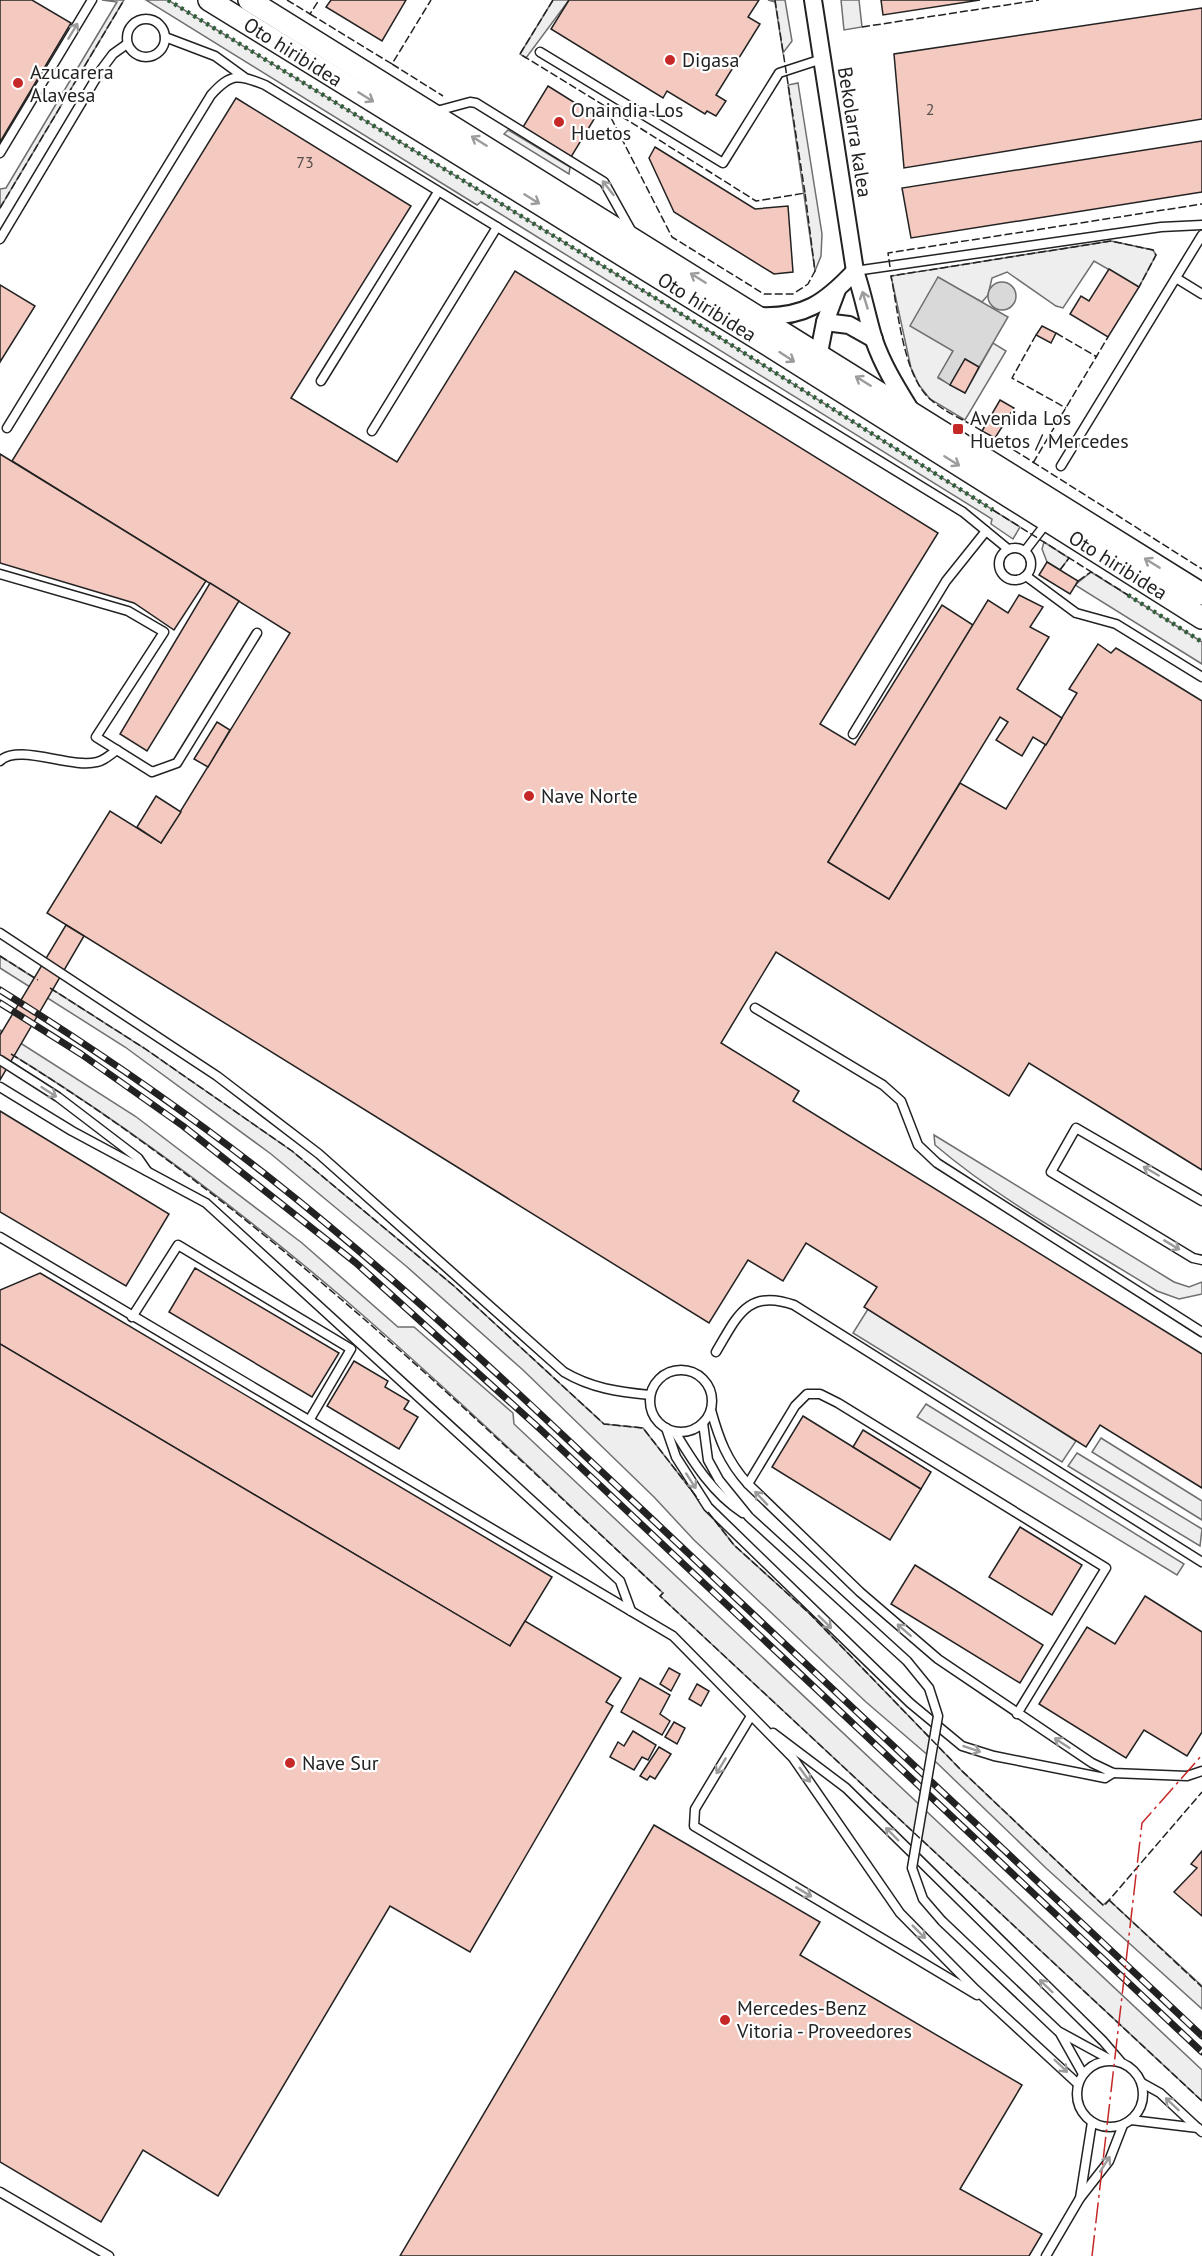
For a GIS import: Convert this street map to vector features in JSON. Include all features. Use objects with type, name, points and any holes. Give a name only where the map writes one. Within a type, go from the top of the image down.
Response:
[{"type":"street","name":"Oto hiribidea","points":[[209,0],[1202,618]]},
{"type":"street","name":"Oto hiribidea","points":[[249,0],[636,239],[1202,594]]},
{"type":"street","name":"Bekolarra kalea","points":[[813,0],[855,271],[874,339],[888,374],[911,411]]},
{"type":"street","points":[[759,316],[785,316],[818,305],[855,271]]},
{"type":"street","points":[[816,376],[818,353],[825,322],[837,289]]},
{"type":"street","points":[[825,322],[849,325],[874,339]]},
{"type":"lane","points":[[0,153],[92,0]]},
{"type":"lane","points":[[142,19],[153,20],[162,27],[165,37],[162,47],[155,55],[144,57],[134,52],[128,44],[127,33],[133,23],[142,19]]},
{"type":"lane","points":[[165,37],[214,56],[244,77],[265,85],[963,512],[1008,549]]},
{"type":"lane","points":[[0,239],[101,70],[113,54],[128,44]]},
{"type":"lane","points":[[540,52],[723,163],[779,73],[822,58]]},
{"type":"lane","points":[[7,428],[211,95],[226,80],[244,77]]},
{"type":"lane","points":[[431,112],[470,102],[476,103],[604,182],[636,239]]},
{"type":"lane","points":[[321,381],[438,192]]},
{"type":"lane","points":[[855,271],[1161,227],[1202,225]]},
{"type":"lane","points":[[372,432],[497,227]]},
{"type":"lane","points":[[1061,466],[1202,235]]},
{"type":"lane","points":[[1176,278],[1202,294]]},
{"type":"lane","points":[[1026,551],[1048,521]]},
{"type":"lane","points":[[853,734],[946,581],[986,531]]},
{"type":"lane","points":[[1017,547],[1026,551],[1031,559],[1031,568],[1026,576],[1018,581],[1008,579],[1001,573],[998,564],[1001,555],[1008,549],[1017,547]]},
{"type":"lane","points":[[0,574],[128,611],[164,632],[96,737],[152,772],[177,763],[257,633]]},
{"type":"lane","points":[[1026,576],[1076,613],[1116,624],[1202,677]]},
{"type":"lane","points":[[0,761],[3,758],[23,754],[77,764],[98,762],[117,750]]},
{"type":"lane","points":[[0,933],[217,1076],[320,1154],[564,1371],[584,1384],[618,1392],[650,1395]]},
{"type":"lane","points":[[755,1008],[882,1085],[901,1101],[918,1145],[937,1163],[1201,1328]]},
{"type":"lane","points":[[0,1060],[58,1097],[138,1158],[147,1172]]},
{"type":"lane","points":[[0,1088],[72,1131],[206,1203],[620,1581],[631,1611]]},
{"type":"lane","points":[[1202,1201],[1076,1128],[1051,1172],[1193,1258],[1202,1260]]},
{"type":"lane","points":[[0,1237],[673,1636],[793,1758],[900,1913],[987,2000],[1078,2084]]},
{"type":"lane","points":[[132,1317],[178,1245],[351,1349],[310,1419]]},
{"type":"lane","points":[[716,1352],[742,1310],[754,1301],[781,1300],[794,1305],[1202,1562]]},
{"type":"lane","points":[[749,1517],[730,1505],[709,1483],[675,1432],[666,1428],[653,1414],[650,1395],[660,1377],[669,1371],[691,1371],[708,1384],[712,1394],[711,1410],[721,1446],[731,1466],[860,1592],[938,1659],[1017,1714],[1113,1773],[1187,1776],[1202,1771]]},
{"type":"lane","points":[[748,1484],[795,1406],[807,1394],[820,1394],[1106,1568],[1017,1714]]},
{"type":"lane","points":[[675,1432],[695,1429],[703,1424],[711,1410]]},
{"type":"lane","points":[[703,1424],[708,1460],[719,1480],[749,1517],[907,1662],[929,1688],[938,1716],[912,1868],[923,1899],[942,1921],[1058,2031],[1111,2060],[1121,2062]]},
{"type":"lane","points":[[666,1428],[676,1457],[708,1507],[902,1696],[962,1746],[994,1756],[1105,1778],[1113,1773]]},
{"type":"lane","points":[[752,1716],[695,1809],[694,1826],[966,1990],[987,2000]]},
{"type":"lane","points":[[752,1716],[846,1788],[1103,2041],[1121,2062],[1137,2074],[1142,2083],[1142,2103],[1131,2120],[1123,2125],[1101,2126],[1092,2122],[1078,2105],[1078,2084],[1083,2074],[1091,2067],[1111,2060]]},
{"type":"lane","points":[[1058,2031],[1083,2074]]},
{"type":"lane","points":[[1142,2083],[1160,2093],[1200,2130]]},
{"type":"lane","points":[[1131,2120],[1200,2130]]},
{"type":"lane","points":[[1080,2198],[1092,2122]]},
{"type":"lane","points":[[1046,2256],[1080,2198],[1109,2161],[1123,2125]]},
{"type":"lane","points":[[0,2192],[109,2256]]},
{"type":"shaded area","points":[[102,0],[124,0],[0,208],[0,189],[6,188],[117,2]]},
{"type":"shaded area","points":[[146,0],[168,0],[714,334],[1020,527],[1013,539],[991,524],[992,519],[481,202],[477,205]]},
{"type":"shaded area","points":[[553,0],[569,0],[526,58],[520,54]]},
{"type":"shaded area","points":[[768,0],[785,0],[792,41],[783,53],[775,2]]},
{"type":"shaded area","points":[[841,0],[859,0],[862,27],[844,30]]},
{"type":"shaded area","points":[[798,83],[822,234],[821,256],[815,271],[788,85]]},
{"type":"shaded area","points":[[508,130],[570,167],[569,174],[504,134]]},
{"type":"shaded area","points":[[1111,241],[1153,250],[1156,255],[1139,287],[1094,261],[1063,308],[1056,306],[1007,272],[992,278],[988,295],[982,302],[938,278],[953,351],[938,378],[965,393],[993,343],[1006,351],[965,420],[930,399],[919,385],[911,368],[891,276]]},
{"type":"shaded area","points":[[938,277],[1008,317],[979,367],[965,359],[950,385],[938,377],[953,351],[910,326]]},
{"type":"shaded area","points":[[1002,282],[1012,286],[1016,296],[1012,306],[1002,310],[992,306],[988,296],[992,286]]},
{"type":"shaded area","points":[[1044,542],[1069,558],[1060,570],[1047,562],[1042,549]]},
{"type":"shaded area","points":[[1091,572],[1202,642],[1202,664],[1075,585]]},
{"type":"shaded area","points":[[0,956],[144,1048],[292,1151],[454,1286],[604,1424],[643,1428],[734,1545],[810,1614],[961,1770],[1103,1905],[1109,1900],[1202,1986],[1202,2009],[1047,1869],[937,1763],[866,1702],[694,1540],[654,1497],[523,1370],[406,1266],[271,1154],[125,1047],[0,968]]},
{"type":"shaded area","points":[[0,1030],[135,1116],[302,1243],[398,1327],[414,1327],[513,1413],[514,1424],[1202,2070],[1202,2101],[660,1596],[663,1593],[384,1334],[261,1230],[219,1198],[89,1104],[0,1047]]},
{"type":"shaded area","points":[[934,1135],[1174,1282],[1189,1287],[1202,1282],[1202,1294],[1179,1299],[1157,1291],[1015,1204],[935,1145]]},
{"type":"shaded area","points":[[868,1309],[1076,1441],[1062,1462],[853,1333]]},
{"type":"shaded area","points":[[926,1404],[1184,1564],[1177,1575],[917,1417]]},
{"type":"shaded area","points":[[1101,1438],[1202,1501],[1202,1520],[1092,1452]]},
{"type":"shaded area","points":[[1077,1453],[1202,1529],[1200,1546],[1068,1466]]},
{"type":"building","name":"Azucarera Alavesa","points":[[0,0],[32,0],[71,23],[0,142]]},
{"type":"building","points":[[331,0],[406,0],[382,41],[326,7]]},
{"type":"building","name":"Digasa","points":[[569,0],[759,0],[748,17],[760,24],[716,95],[726,101],[716,116],[707,111],[705,114],[667,91],[663,98],[551,29]]},
{"type":"building","points":[[881,0],[980,0],[883,15]]},
{"type":"building","points":[[1202,8],[1202,119],[904,168],[894,54]]},
{"type":"building","name":"Onaindia-Los Huetos","points":[[548,86],[596,116],[571,157],[523,127]]},
{"type":"building","name":"Nave Norte","points":[[236,98],[411,206],[291,398],[397,462],[515,271],[938,533],[820,724],[855,745],[942,605],[973,625],[828,862],[889,899],[960,783],[1006,809],[1077,693],[1069,689],[1098,644],[1111,653],[1116,648],[1202,701],[1202,1170],[1029,1063],[1009,1096],[776,952],[721,1043],[799,1091],[793,1101],[1202,1354],[1202,1488],[1100,1425],[1086,1447],[864,1307],[877,1287],[806,1243],[783,1281],[748,1260],[709,1323],[47,913],[110,811],[161,843],[290,633],[12,461]]},
{"type":"building","points":[[1202,141],[1202,192],[911,238],[902,188]]},
{"type":"building","points":[[655,147],[755,209],[788,206],[793,272],[774,274],[674,212],[649,158]]},
{"type":"building","points":[[1109,269],[1139,287],[1108,337],[1070,314],[1081,296],[1089,301]]},
{"type":"building","points":[[0,285],[35,306],[0,362]]},
{"type":"building","points":[[1042,326],[1056,333],[1051,343],[1036,335]]},
{"type":"building","points":[[965,359],[979,367],[965,393],[950,385]]},
{"type":"building","points":[[1000,400],[1014,408],[995,438],[982,431]]},
{"type":"building","points":[[0,454],[206,581],[174,630],[134,603],[0,563]]},
{"type":"building","points":[[1047,562],[1078,581],[1070,594],[1039,575]]},
{"type":"building","points":[[210,583],[239,601],[147,751],[120,734]]},
{"type":"building","points":[[1019,595],[1043,607],[1030,627],[1049,637],[1017,689],[1062,718],[1046,745],[1033,737],[1022,756],[996,740],[1008,722],[1000,717],[889,899],[828,862],[988,600],[1008,613]]},
{"type":"building","points":[[217,722],[230,730],[208,767],[194,759]]},
{"type":"building","points":[[156,796],[181,812],[161,843],[137,827]]},
{"type":"building","points":[[66,925],[84,936],[0,1080],[0,1035]]},
{"type":"building","points":[[0,1111],[169,1214],[126,1286],[0,1212]]},
{"type":"building","points":[[195,1268],[339,1353],[312,1397],[169,1312]]},
{"type":"building","points":[[40,1273],[552,1577],[510,1646],[0,1344],[0,1290]]},
{"type":"building","name":"Nave Sur","points":[[0,1344],[510,1646],[525,1621],[621,1678],[606,1702],[613,1706],[470,1952],[390,1906],[218,2196],[143,2150],[101,2222],[0,2162]]},
{"type":"building","points":[[354,1361],[388,1381],[385,1387],[409,1401],[404,1409],[418,1417],[399,1449],[327,1406]]},
{"type":"building","points":[[803,1416],[921,1489],[890,1540],[772,1467]]},
{"type":"building","points":[[863,1430],[931,1472],[921,1489],[853,1447]]},
{"type":"building","points":[[1020,1527],[1082,1565],[1052,1615],[989,1577]]},
{"type":"building","points":[[915,1565],[1043,1645],[1020,1683],[891,1604]]},
{"type":"building","points":[[1145,1596],[1202,1632],[1202,1732],[1187,1756],[1144,1730],[1126,1758],[1039,1704],[1087,1627],[1115,1644]]},
{"type":"building","points":[[669,1668],[680,1674],[671,1691],[660,1684]]},
{"type":"building","points":[[640,1678],[670,1695],[660,1714],[670,1721],[662,1735],[621,1712]]},
{"type":"building","points":[[697,1684],[709,1691],[701,1706],[689,1699]]},
{"type":"building","points":[[674,1722],[685,1728],[677,1744],[665,1737]]},
{"type":"building","points":[[633,1731],[656,1745],[648,1760],[642,1757],[634,1770],[610,1757],[618,1742],[624,1746]]},
{"type":"building","points":[[659,1747],[671,1754],[655,1779],[650,1776],[647,1780],[640,1776]]},
{"type":"building","name":"Mercedes-Benz Vitoria - Proveedores","points":[[654,1825],[820,1922],[800,1955],[1022,2085],[960,2189],[1042,2234],[1029,2256],[400,2256]]},
{"type":"building","points":[[1202,1851],[1202,1916],[1174,1892],[1197,1868],[1191,1864]]},
{"type":"railway","points":[[0,990],[104,1057],[205,1128],[325,1222],[431,1314],[1202,2036]]},
{"type":"railway","points":[[0,1003],[81,1054],[183,1126],[356,1263],[540,1429],[1202,2052]]},
{"type":"hedge","points":[[168,0],[714,334],[993,510]]},
{"type":"hedge","points":[[1128,595],[1202,642]]},
{"type":"fence","points":[[0,208],[124,0]]},
{"type":"fence","points":[[287,0],[310,14],[319,0]]},
{"type":"fence","points":[[310,14],[392,64],[431,0]]},
{"type":"fence","points":[[553,0],[520,54],[605,106],[672,237],[764,294],[793,294],[808,284],[815,271],[805,193],[756,201],[605,106]]},
{"type":"fence","points":[[775,0],[805,193]]},
{"type":"fence","points":[[862,27],[1039,0]]},
{"type":"fence","points":[[392,64],[443,96]]},
{"type":"fence","points":[[890,267],[888,253],[1202,204]]},
{"type":"fence","points":[[982,431],[942,408],[921,388],[903,341],[891,276],[1111,241],[1153,250],[1156,255],[1139,287]]},
{"type":"fence","points":[[1056,333],[1097,357]]},
{"type":"fence","points":[[1036,335],[1012,378],[1066,408]]},
{"type":"fence","points":[[1033,463],[1108,337]]},
{"type":"fence","points":[[995,438],[1202,569]]},
{"type":"fence","points":[[993,510],[1128,595]]},
{"type":"fence","points":[[1060,570],[1069,558]]},
{"type":"fence","points":[[1078,581],[1091,572]]},
{"type":"fence","points":[[0,956],[38,980]]},
{"type":"fence","points":[[50,988],[144,1048],[292,1151],[454,1286],[604,1424],[643,1428],[699,1500]]},
{"type":"fence","points":[[11,1054],[100,1112],[186,1174],[269,1239],[430,1377],[663,1593],[660,1596],[1202,2101]]},
{"type":"fence","points":[[708,1512],[734,1545],[810,1614],[961,1770],[1104,1906],[1202,1792]]},
{"type":"fence","points":[[1109,1900],[1202,1987]]},
{"type":"power","points":[[1092,2256],[1142,1823],[1202,1755]]},
{"type":"place","name":"Digasa","points":[[670,60]]},
{"type":"place","name":"Azucarera Alavesa","points":[[18,83]]},
{"type":"place","name":"Onaindia-Los Huetos","points":[[559,122]]},
{"type":"place","name":"Avenida Los Huetos / Mercedes","points":[[958,429]]},
{"type":"place","name":"Nave Norte","points":[[529,796]]},
{"type":"place","name":"Nave Sur","points":[[290,1763]]},
{"type":"place","name":"Mercedes-Benz Vitoria - Proveedores","points":[[725,2020]]}]
